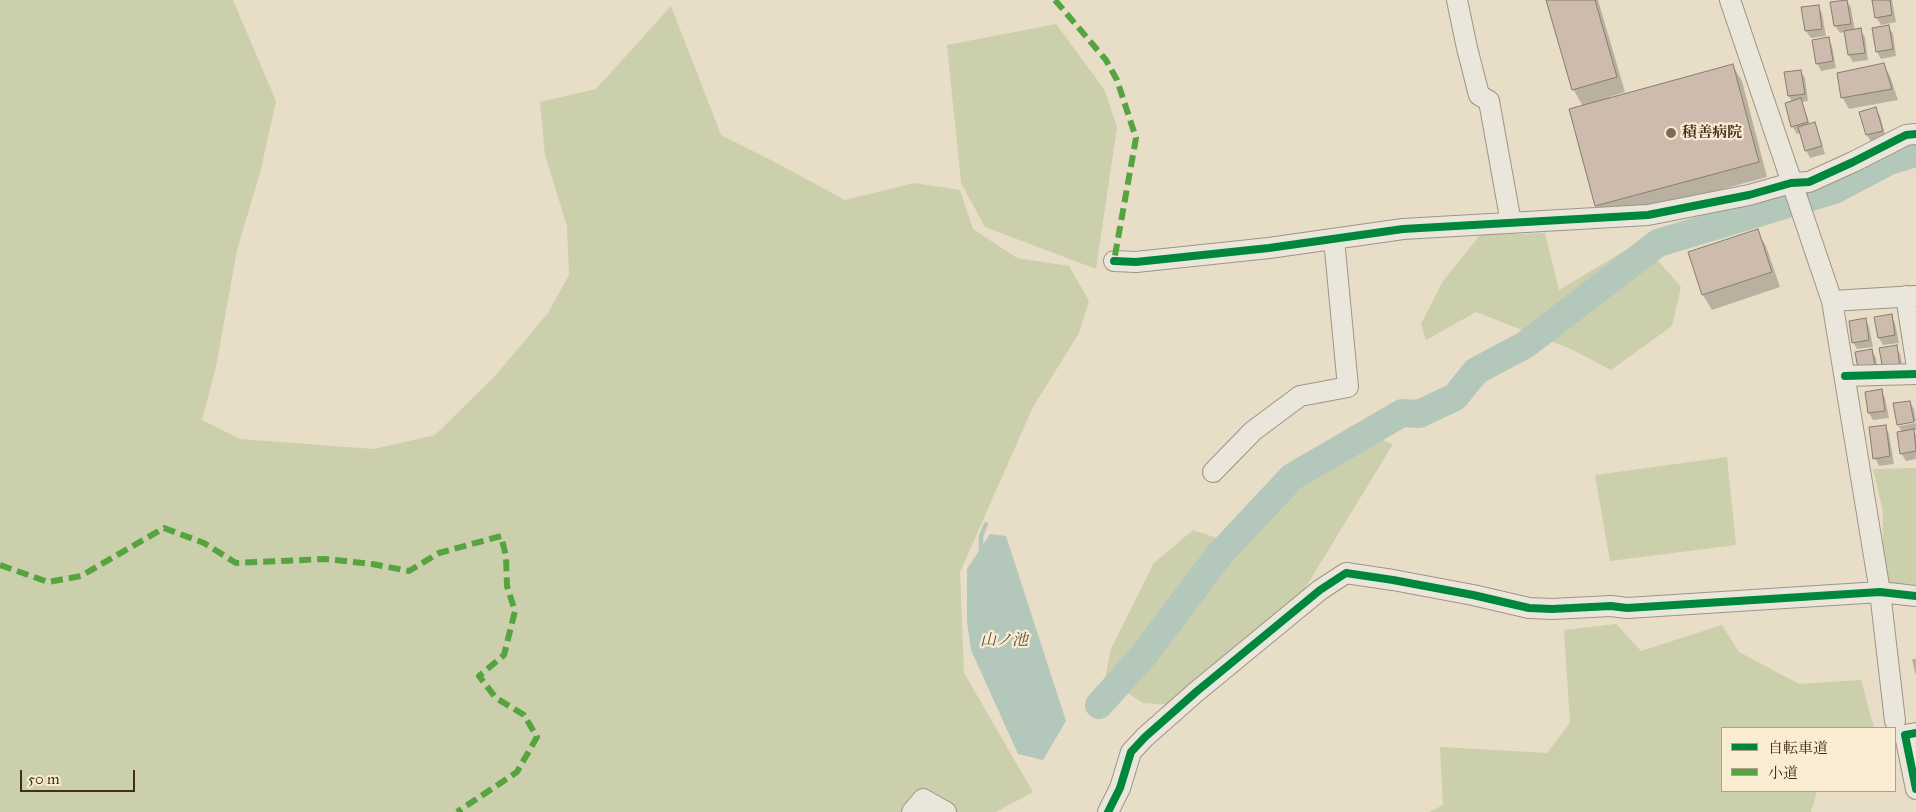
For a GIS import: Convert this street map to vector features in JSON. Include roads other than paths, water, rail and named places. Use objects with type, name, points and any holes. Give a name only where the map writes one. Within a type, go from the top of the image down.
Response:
[{"type":"street","points":[[1457,0],[1479,95],[1490,101],[1511,223]]},
{"type":"street","points":[[1730,0],[1832,301],[1880,592],[1895,721]]},
{"type":"street","points":[[1114,261],[1136,262],[1269,248],[1403,229],[1648,216],[1748,194],[1794,188],[1853,162],[1906,135],[1916,134]]},
{"type":"street","points":[[1213,472],[1253,432],[1300,396],[1348,387],[1334,239]]},
{"type":"street","points":[[1832,301],[1911,296],[1916,361]]},
{"type":"street","points":[[1845,376],[1916,374]]},
{"type":"street","points":[[1108,812],[1120,788],[1131,752],[1145,737],[1196,692],[1305,602],[1346,573],[1473,595],[1529,608],[1552,609],[1611,606],[1627,608],[1880,592],[1916,596]]},
{"type":"street","points":[[1916,733],[1906,735],[1916,789]]},
{"type":"street","points":[[912,812],[923,799],[946,812]]},
{"type":"water","name":"山ノ池","points":[[990,534],[1006,536],[1066,721],[1043,760],[1018,754],[971,650],[967,622],[967,569]]},
{"type":"waterway","points":[[1099,705],[1143,656],[1219,555],[1292,477],[1402,413],[1419,414],[1455,397],[1476,371],[1525,345],[1658,243],[1834,190],[1889,161],[1916,153]]},
{"type":"waterway","points":[[981,553],[981,536],[986,524]]},
{"type":"place","name":"積善病院","points":[[1671,133]]}]
